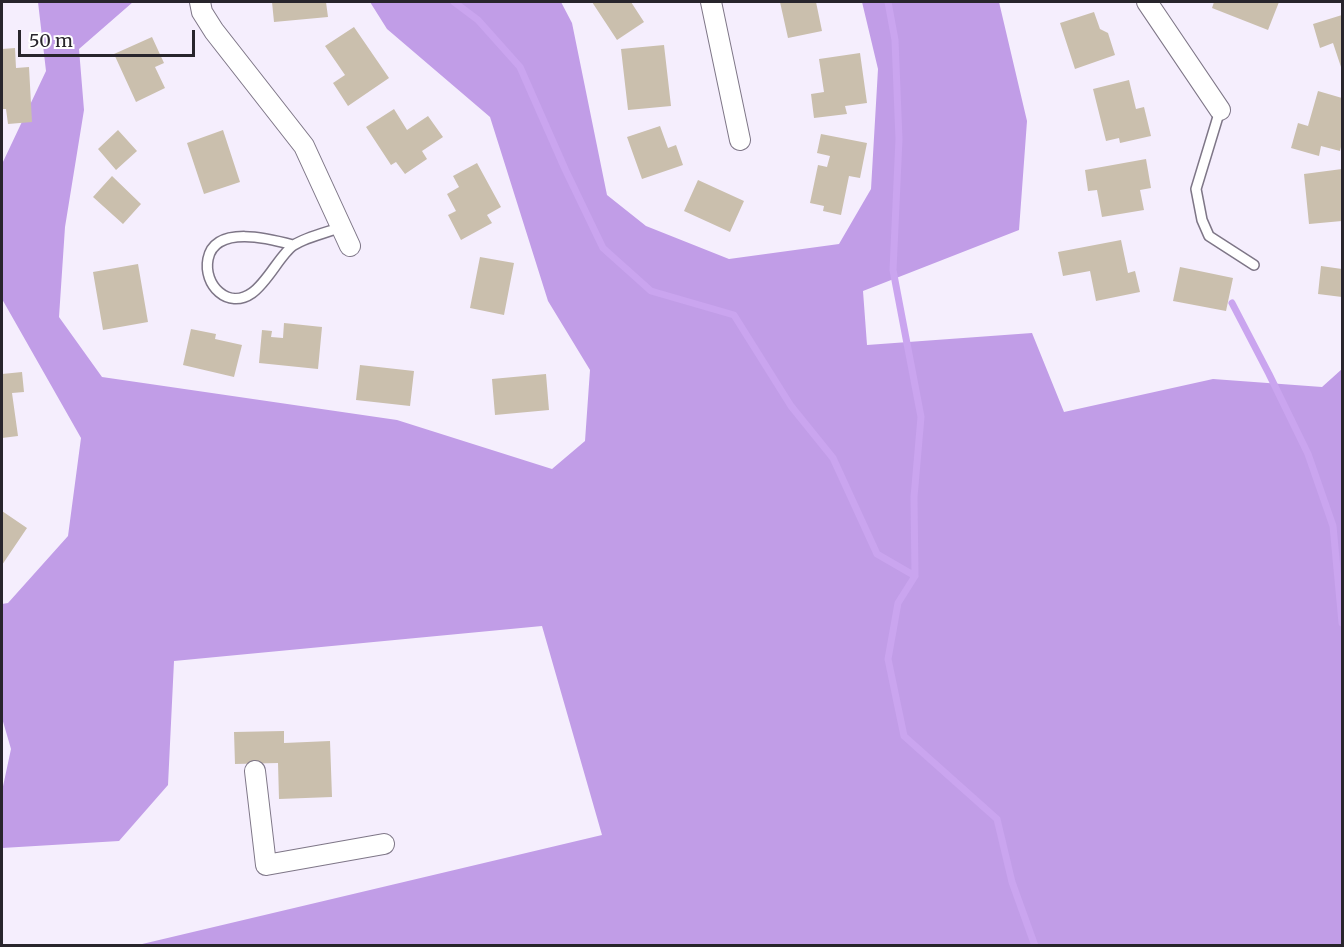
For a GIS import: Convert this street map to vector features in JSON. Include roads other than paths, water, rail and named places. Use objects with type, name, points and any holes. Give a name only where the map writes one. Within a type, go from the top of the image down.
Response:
[{"type":"street","points":[[200,2],[202,12],[214,31],[304,146],[350,246]]},
{"type":"street","points":[[711,2],[740,140]]},
{"type":"street","points":[[1147,2],[1220,110]]},
{"type":"street","points":[[255,771],[266,865],[384,844]]},
{"type":"lane","points":[[1220,110],[1196,189],[1202,220],[1209,236],[1254,266]]},
{"type":"lane","points":[[294,245],[250,236],[225,240],[213,248],[208,257],[208,279],[224,296],[244,297],[262,284],[294,245],[342,227]]},
{"type":"waterway","points":[[454,2],[478,20],[520,67],[603,248],[651,291],[734,315],[791,406],[833,458],[877,554],[915,576]]},
{"type":"waterway","points":[[888,2],[895,40],[899,139],[893,270],[921,417],[914,497],[915,576],[898,603],[888,659],[904,736],[997,819],[1012,882],[1035,946]]},
{"type":"waterway","points":[[1232,303],[1308,454],[1333,526],[1342,623]]}]
